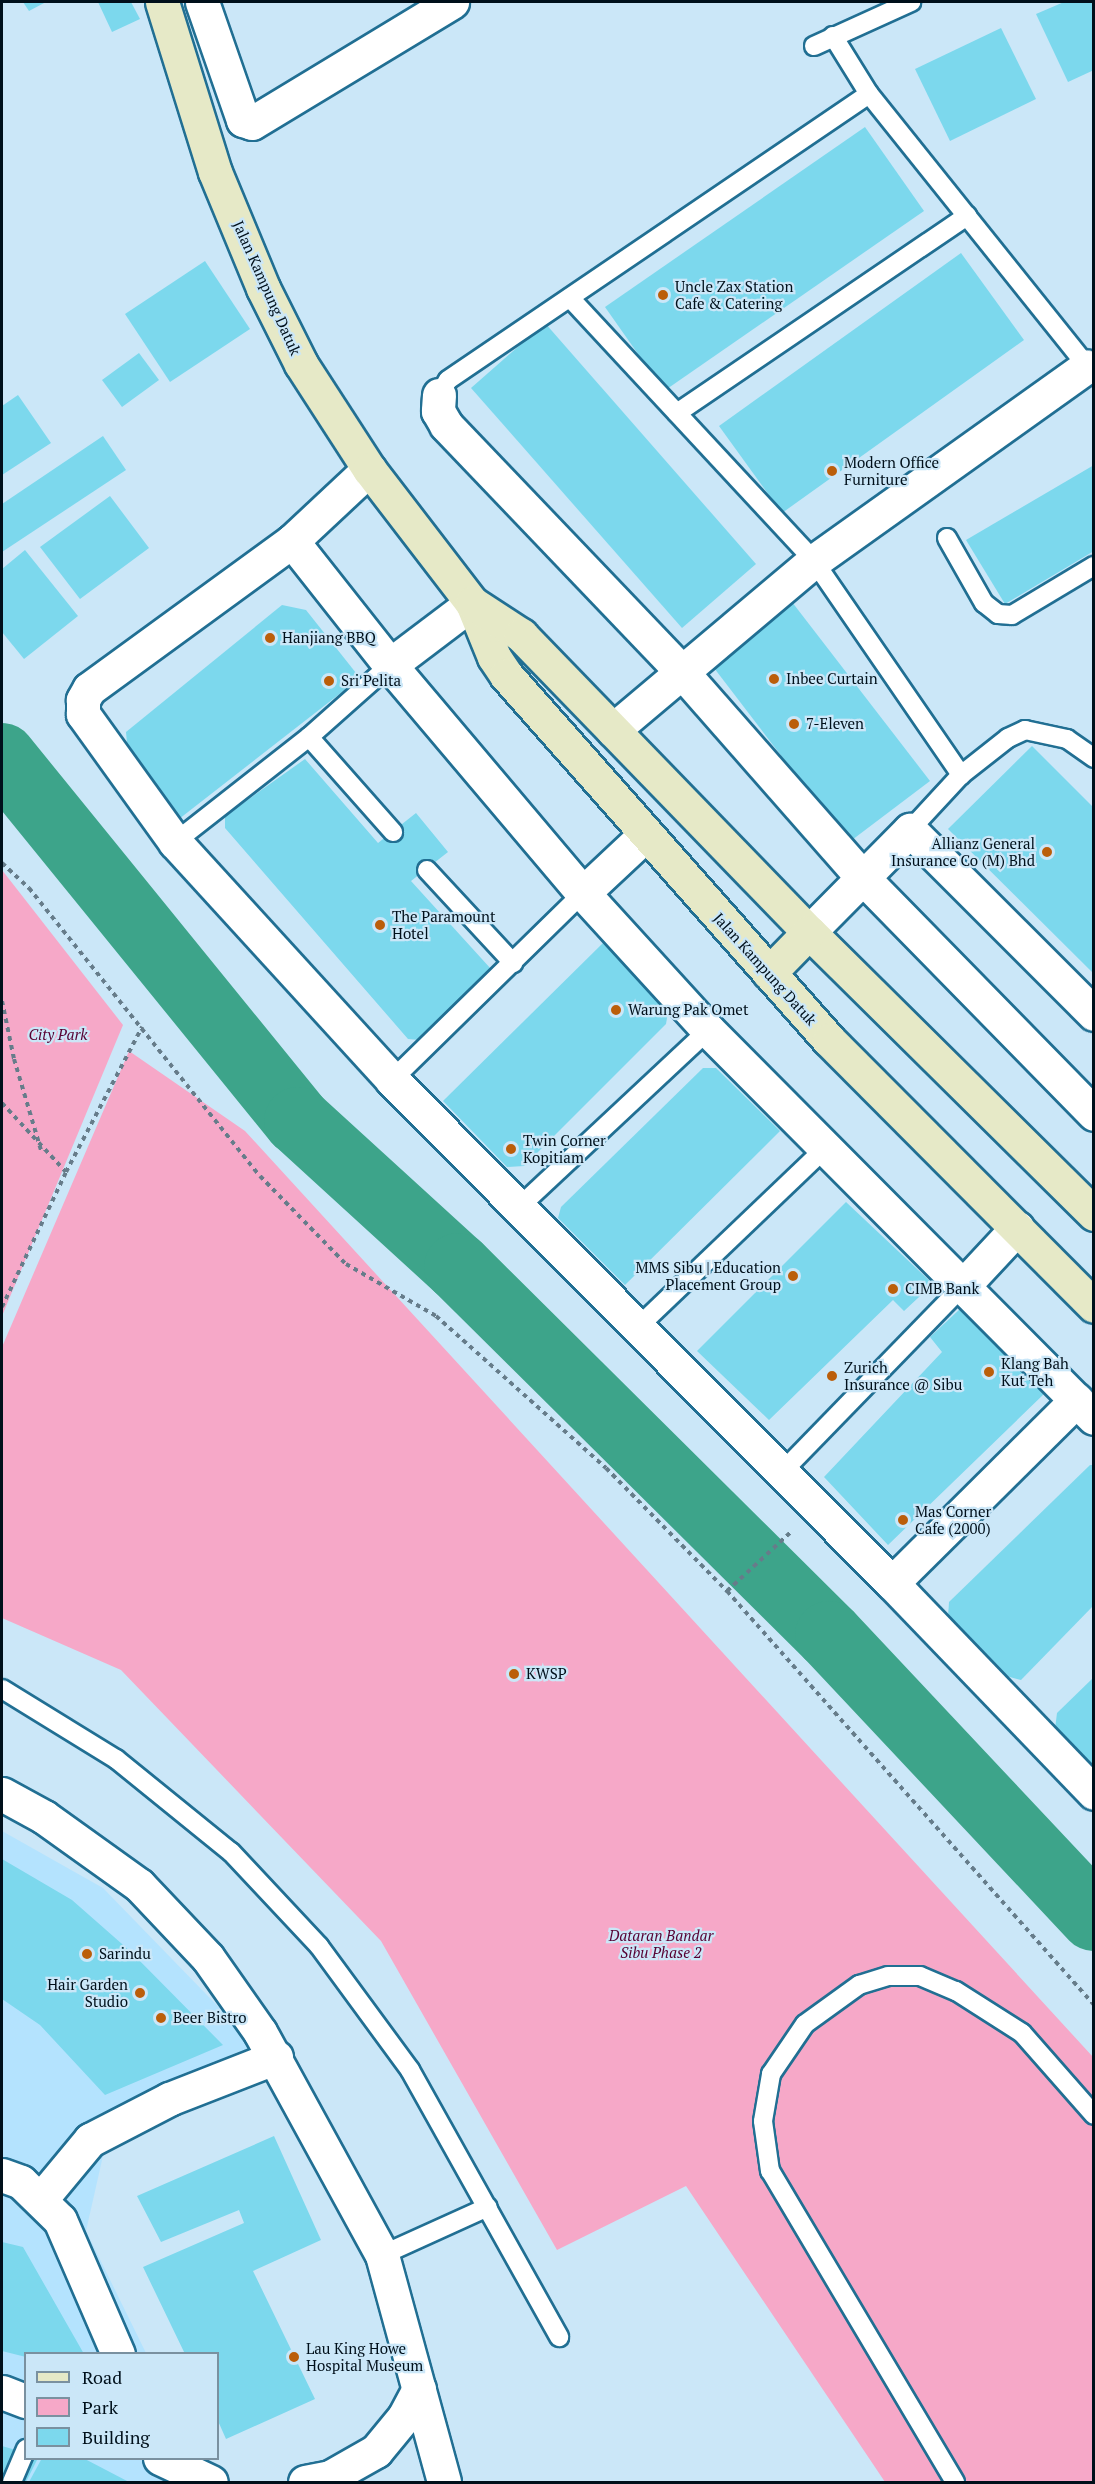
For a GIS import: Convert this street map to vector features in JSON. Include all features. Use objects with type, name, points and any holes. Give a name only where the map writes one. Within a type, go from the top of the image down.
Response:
[{"type":"street","name":"Jalan Kampung Datuk","points":[[162,2],[215,172],[263,288],[301,364],[369,469],[472,603],[494,657],[506,675],[645,835],[829,1040],[1094,1306]]},
{"type":"street","points":[[202,2],[243,120],[252,123],[452,2]]},
{"type":"street","points":[[613,730],[814,561],[1087,366]]},
{"type":"street","points":[[439,395],[438,411],[446,425],[682,672],[863,878],[1094,1114]]},
{"type":"street","points":[[369,469],[292,541],[89,689],[82,700],[83,714],[176,842],[392,1080],[517,1209],[639,1326],[892,1583],[1094,1793]]},
{"type":"street","points":[[292,541],[390,665],[583,893],[708,1030],[1085,1409],[892,1583]]},
{"type":"street","name":"Jalan Kampung Datuk","points":[[472,603],[521,635],[809,932],[1094,1214]]},
{"type":"street","points":[[390,665],[472,603]]},
{"type":"street","points":[[769,973],[910,830],[1094,1014]]},
{"type":"street","points":[[583,893],[645,835]]},
{"type":"street","points":[[963,1287],[1017,1228]]},
{"type":"street","points":[[2,1794],[44,1817],[139,1885],[208,1958],[276,2057],[382,2255],[444,2482]]},
{"type":"street","points":[[41,2199],[90,2140],[169,2099],[276,2057]]},
{"type":"street","points":[[2,2175],[21,2182],[60,2220],[117,2352]]},
{"type":"street","points":[[305,2482],[330,2477],[376,2451],[404,2417],[419,2390]]},
{"type":"street","points":[[2,2392],[24,2400]]},
{"type":"street","points":[[165,2460],[200,2473]]},
{"type":"lane","points":[[814,46],[911,2]]},
{"type":"lane","points":[[833,36],[869,94],[1087,366]]},
{"type":"lane","points":[[439,395],[448,380],[869,94]]},
{"type":"lane","points":[[677,413],[967,216]]},
{"type":"lane","points":[[570,298],[814,561],[961,775]]},
{"type":"lane","points":[[947,538],[986,607],[998,614],[1012,615],[1094,566]]},
{"type":"lane","points":[[176,842],[309,737],[390,665]]},
{"type":"lane","points":[[910,830],[961,775],[1008,738],[1025,730],[1067,739],[1094,759]]},
{"type":"lane","points":[[309,737],[393,832]]},
{"type":"lane","points":[[427,870],[513,963]]},
{"type":"lane","points":[[392,1080],[583,893]]},
{"type":"lane","points":[[517,1209],[708,1030]]},
{"type":"lane","points":[[639,1326],[824,1149]]},
{"type":"lane","points":[[782,1472],[963,1287]]},
{"type":"lane","points":[[2,1689],[116,1760],[247,1869],[319,1946],[410,2070],[559,2337]]},
{"type":"lane","points":[[956,2482],[770,2171],[763,2121],[771,2074],[805,2024],[859,1985],[888,1976],[920,1976],[956,1991],[1022,2033],[1094,2115]]},
{"type":"lane","points":[[382,2255],[488,2207]]},
{"type":"lane","points":[[12,2482],[24,2455]]},
{"type":"path","points":[[2,863],[29,888],[260,1176],[346,1264],[436,1316],[606,1468],[727,1591],[1094,2005]]},
{"type":"path","points":[[2,1001],[14,1059],[41,1150]]},
{"type":"path","points":[[2,1307],[66,1172],[142,1027]]},
{"type":"path","points":[[2,1103],[41,1150],[66,1172]]},
{"type":"path","points":[[727,1591],[798,1526]]},
{"type":"shaded area","points":[[2,1831],[103,1888],[274,2064],[107,2138],[86,2231],[146,2352],[24,2352],[24,2460],[176,2460],[209,2482],[2,2482]]},
{"type":"green space","name":"City Park","points":[[2,870],[123,1025],[2,1316]]},
{"type":"green space","name":"Dataran Bandar Sibu Phase 2","points":[[129,1051],[245,1131],[1093,2057],[1093,2482],[885,2482],[686,2186],[557,2250],[381,1941],[121,1670],[2,1618],[2,1347]]},
{"type":"building","points":[[23,2],[46,2],[29,11]]},
{"type":"building","points":[[98,2],[131,2],[140,19],[112,32]]},
{"type":"building","points":[[1064,2],[1094,2],[1094,70],[1068,82],[1036,14]]},
{"type":"building","points":[[1001,28],[1036,99],[950,141],[915,69]]},
{"type":"building","points":[[865,127],[924,211],[664,391],[605,307]]},
{"type":"building","points":[[961,253],[1024,340],[782,513],[719,426]]},
{"type":"building","points":[[205,261],[250,329],[170,382],[125,314]]},
{"type":"building","points":[[545,323],[756,564],[682,628],[471,388]]},
{"type":"building","points":[[139,353],[159,380],[122,407],[102,380]]},
{"type":"building","points":[[18,395],[51,443],[2,475],[2,406]]},
{"type":"building","points":[[103,436],[126,470],[2,552],[2,504]]},
{"type":"building","points":[[1094,465],[1094,551],[1005,604],[966,540]]},
{"type":"building","points":[[110,496],[149,548],[80,599],[40,547]]},
{"type":"building","points":[[25,550],[78,616],[24,659],[2,632],[2,569]]},
{"type":"building","points":[[792,602],[930,781],[848,843],[711,664]]},
{"type":"building","points":[[282,605],[306,610],[360,678],[179,819],[128,754],[126,732]]},
{"type":"building","points":[[1032,746],[1094,808],[1094,974],[948,829]]},
{"type":"building","name":"The Paramount Hotel","points":[[305,759],[378,843],[416,813],[448,852],[411,881],[491,969],[420,1040],[408,1039],[225,828],[225,816]]},
{"type":"building","points":[[604,942],[668,1012],[666,1024],[524,1166],[507,1167],[443,1101]]},
{"type":"building","points":[[703,1068],[716,1068],[780,1131],[625,1285],[558,1218],[561,1207]]},
{"type":"building","points":[[846,1202],[933,1284],[904,1311],[893,1300],[769,1420],[697,1351]]},
{"type":"building","points":[[960,1309],[1045,1393],[888,1545],[824,1477],[942,1352],[930,1337]]},
{"type":"building","points":[[1090,1465],[1094,1465],[1094,1605],[1021,1680],[1006,1676],[948,1617],[949,1602]]},
{"type":"building","points":[[1094,1677],[1094,1767],[1055,1729],[1057,1713]]},
{"type":"building","points":[[2,1859],[72,1900],[130,1951],[223,2045],[105,2095],[40,2025],[2,1999]]},
{"type":"building","points":[[274,2136],[321,2240],[253,2271],[315,2399],[226,2439],[219,2423],[219,2352],[184,2352],[143,2267],[244,2223],[239,2210],[161,2242],[137,2196]]},
{"type":"building","points":[[2,2242],[23,2247],[83,2352],[24,2352],[24,2356],[2,2351]]},
{"type":"building","points":[[2,2446],[24,2452],[24,2460],[37,2460],[26,2482],[2,2482]]},
{"type":"building","points":[[41,2460],[87,2460],[129,2482],[29,2482]]},
{"type":"waterway","points":[[2,757],[298,1121],[458,1267],[829,1635],[1094,1917]]},
{"type":"place","name":"Uncle Zax Station Cafe & Catering","points":[[663,295]]},
{"type":"place","name":"Modern Office Furniture","points":[[832,471]]},
{"type":"place","name":"Hanjiang BBQ","points":[[270,638]]},
{"type":"place","name":"Inbee Curtain","points":[[774,679]]},
{"type":"place","name":"Sri Pelita","points":[[329,681]]},
{"type":"place","name":"7-Eleven","points":[[794,724]]},
{"type":"place","name":"Allianz General Insurance Co (M) Bhd","points":[[1047,852]]},
{"type":"place","name":"The Paramount Hotel","points":[[380,925]]},
{"type":"place","name":"Warung Pak Omet","points":[[616,1010]]},
{"type":"place","name":"Twin Corner Kopitiam","points":[[511,1149]]},
{"type":"place","name":"MMS Sibu | Education Placement Group","points":[[793,1276]]},
{"type":"place","name":"CIMB Bank","points":[[893,1289]]},
{"type":"place","name":"Klang Bah Kut Teh","points":[[989,1372]]},
{"type":"place","name":"Zurich Insurance @ Sibu","points":[[832,1376]]},
{"type":"place","name":"Mas Corner Cafe (2000)","points":[[903,1520]]},
{"type":"place","name":"KWSP","points":[[514,1674]]},
{"type":"place","name":"Sarindu","points":[[87,1954]]},
{"type":"place","name":"Hair Garden Studio","points":[[140,1993]]},
{"type":"place","name":"Beer Bistro","points":[[161,2018]]},
{"type":"place","name":"Lau King Howe Hospital Museum","points":[[294,2357]]}]
